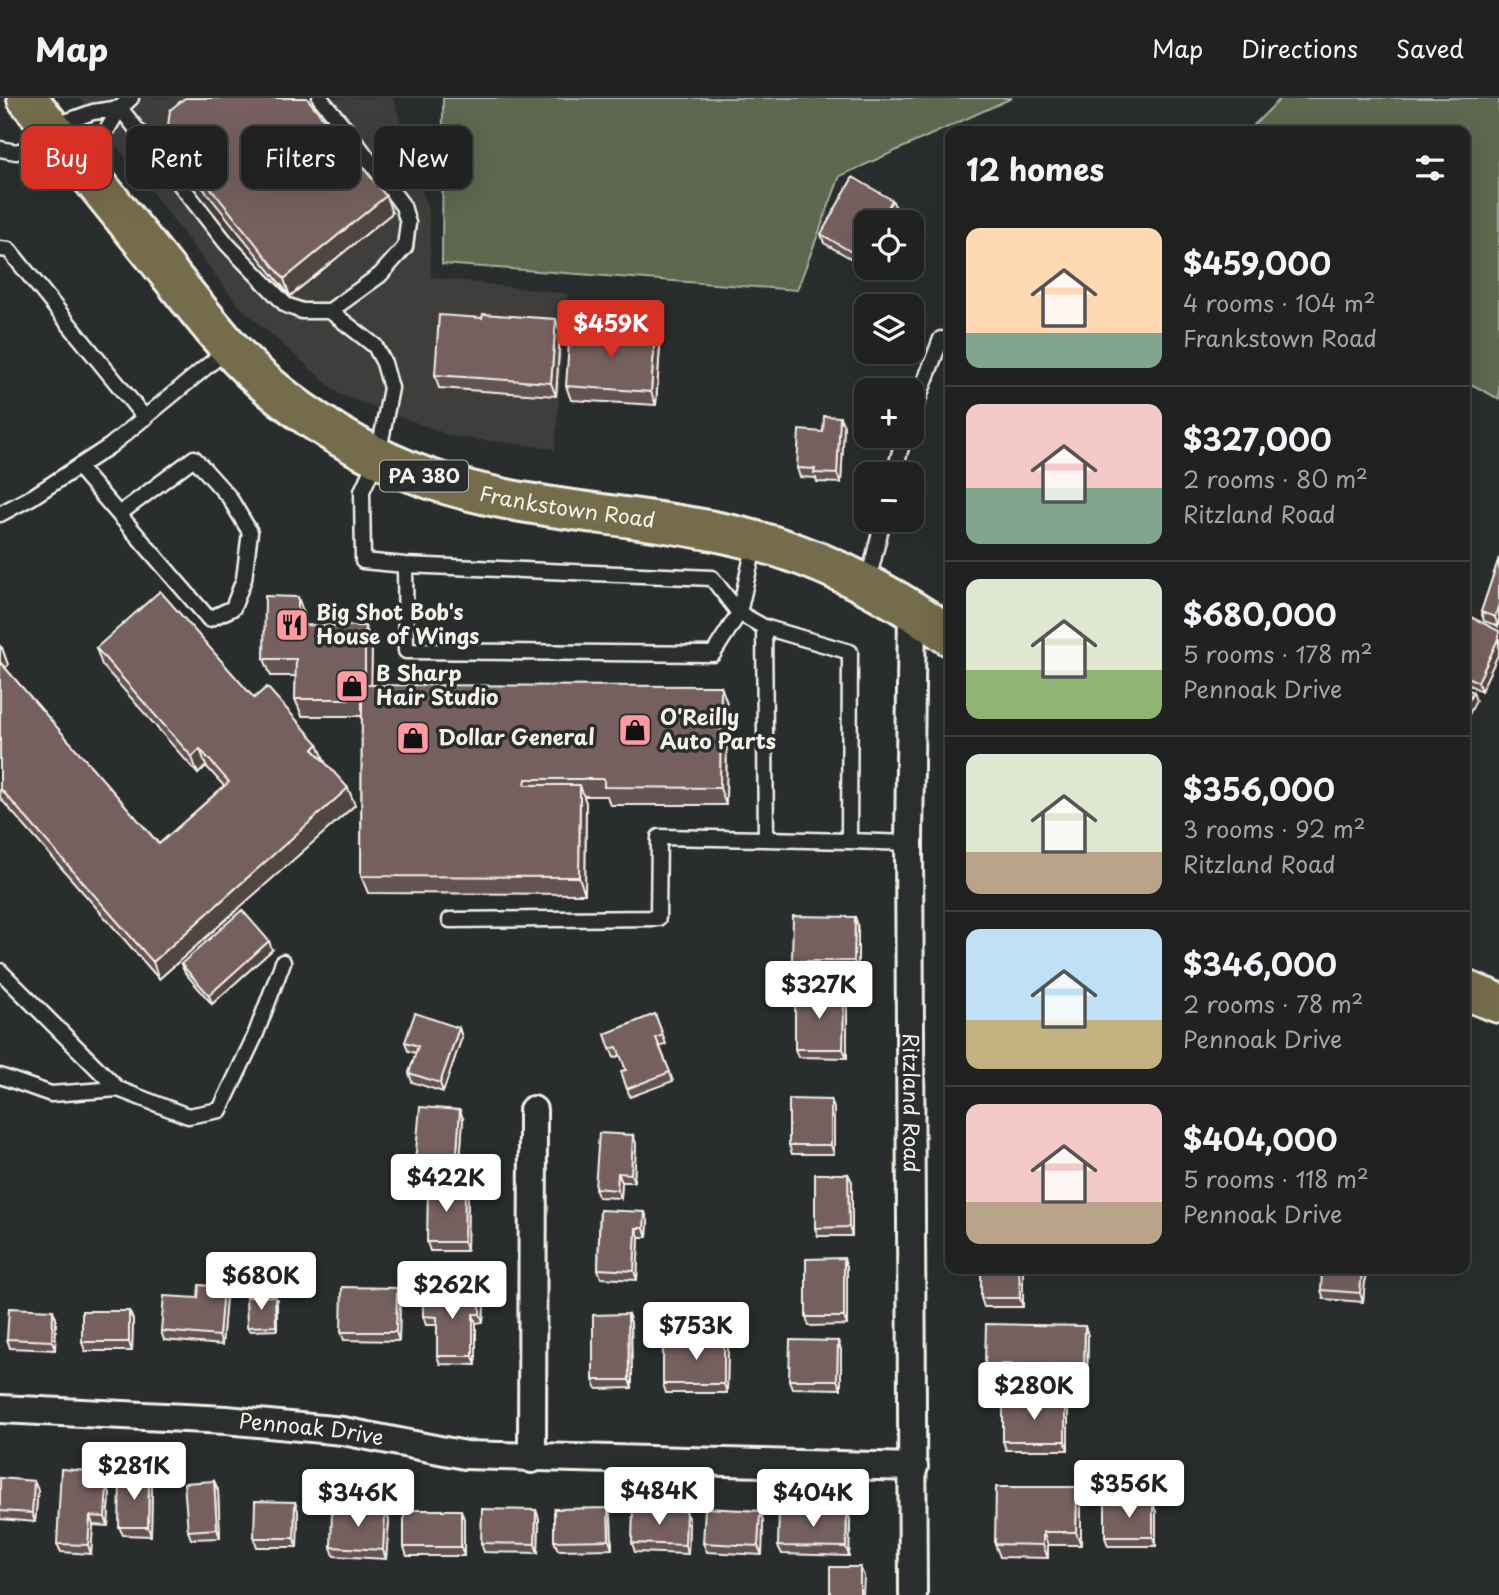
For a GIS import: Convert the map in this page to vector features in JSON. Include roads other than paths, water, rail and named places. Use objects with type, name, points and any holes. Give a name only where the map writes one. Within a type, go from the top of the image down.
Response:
[{"type":"main road","name":"Frankstown Road","points":[[27,98],[50,126]]},
{"type":"main road","name":"Frankstown Road","points":[[101,189],[229,348],[270,386],[312,418],[378,456],[410,472],[462,489],[521,502],[729,534],[784,549],[912,608],[945,632]]},
{"type":"main road","points":[[1470,992],[1499,1003]]},
{"type":"street","name":"Ritzland Road","points":[[912,608],[909,843],[914,1595]]},
{"type":"street","points":[[532,1459],[533,1110]]},
{"type":"street","name":"Pennoak Drive","points":[[0,1409],[226,1420],[343,1431],[465,1455],[532,1459],[914,1467]]},
{"type":"lane","points":[[125,103],[227,244],[286,305],[302,311],[330,311],[380,275],[405,247],[408,223],[403,206],[320,98]]},
{"type":"lane","points":[[54,126],[125,103]]},
{"type":"lane","points":[[110,126],[125,103]]},
{"type":"lane","points":[[0,149],[6,152],[21,150]]},
{"type":"lane","points":[[0,249],[9,250],[145,418]]},
{"type":"lane","points":[[330,311],[374,346],[384,363],[391,388],[378,456],[362,491],[363,561],[712,578],[739,613],[764,627],[850,652],[849,841]]},
{"type":"lane","points":[[924,384],[941,339]]},
{"type":"lane","points":[[0,514],[110,446],[229,348]]},
{"type":"lane","points":[[78,467],[209,619],[233,608],[244,579],[250,532],[229,497],[194,458],[119,514]]},
{"type":"lane","points":[[867,586],[880,532]]},
{"type":"lane","points":[[405,565],[406,651],[713,654],[739,613],[756,541]]},
{"type":"lane","points":[[764,627],[766,839]]},
{"type":"lane","points":[[450,920],[658,919],[659,837],[909,843]]},
{"type":"lane","points":[[0,971],[118,1089],[188,1116],[220,1110],[255,1036],[283,962]]},
{"type":"lane","points":[[0,1076],[51,1094],[118,1089]]},
{"type":"place","name":"Big Shot Bob's House of Wings","points":[[292,625]]},
{"type":"place","name":"B Sharp Hair Studio","points":[[352,686]]},
{"type":"place","name":"O'Reilly Auto Parts","points":[[635,730]]},
{"type":"place","name":"Dollar General","points":[[413,738]]}]
